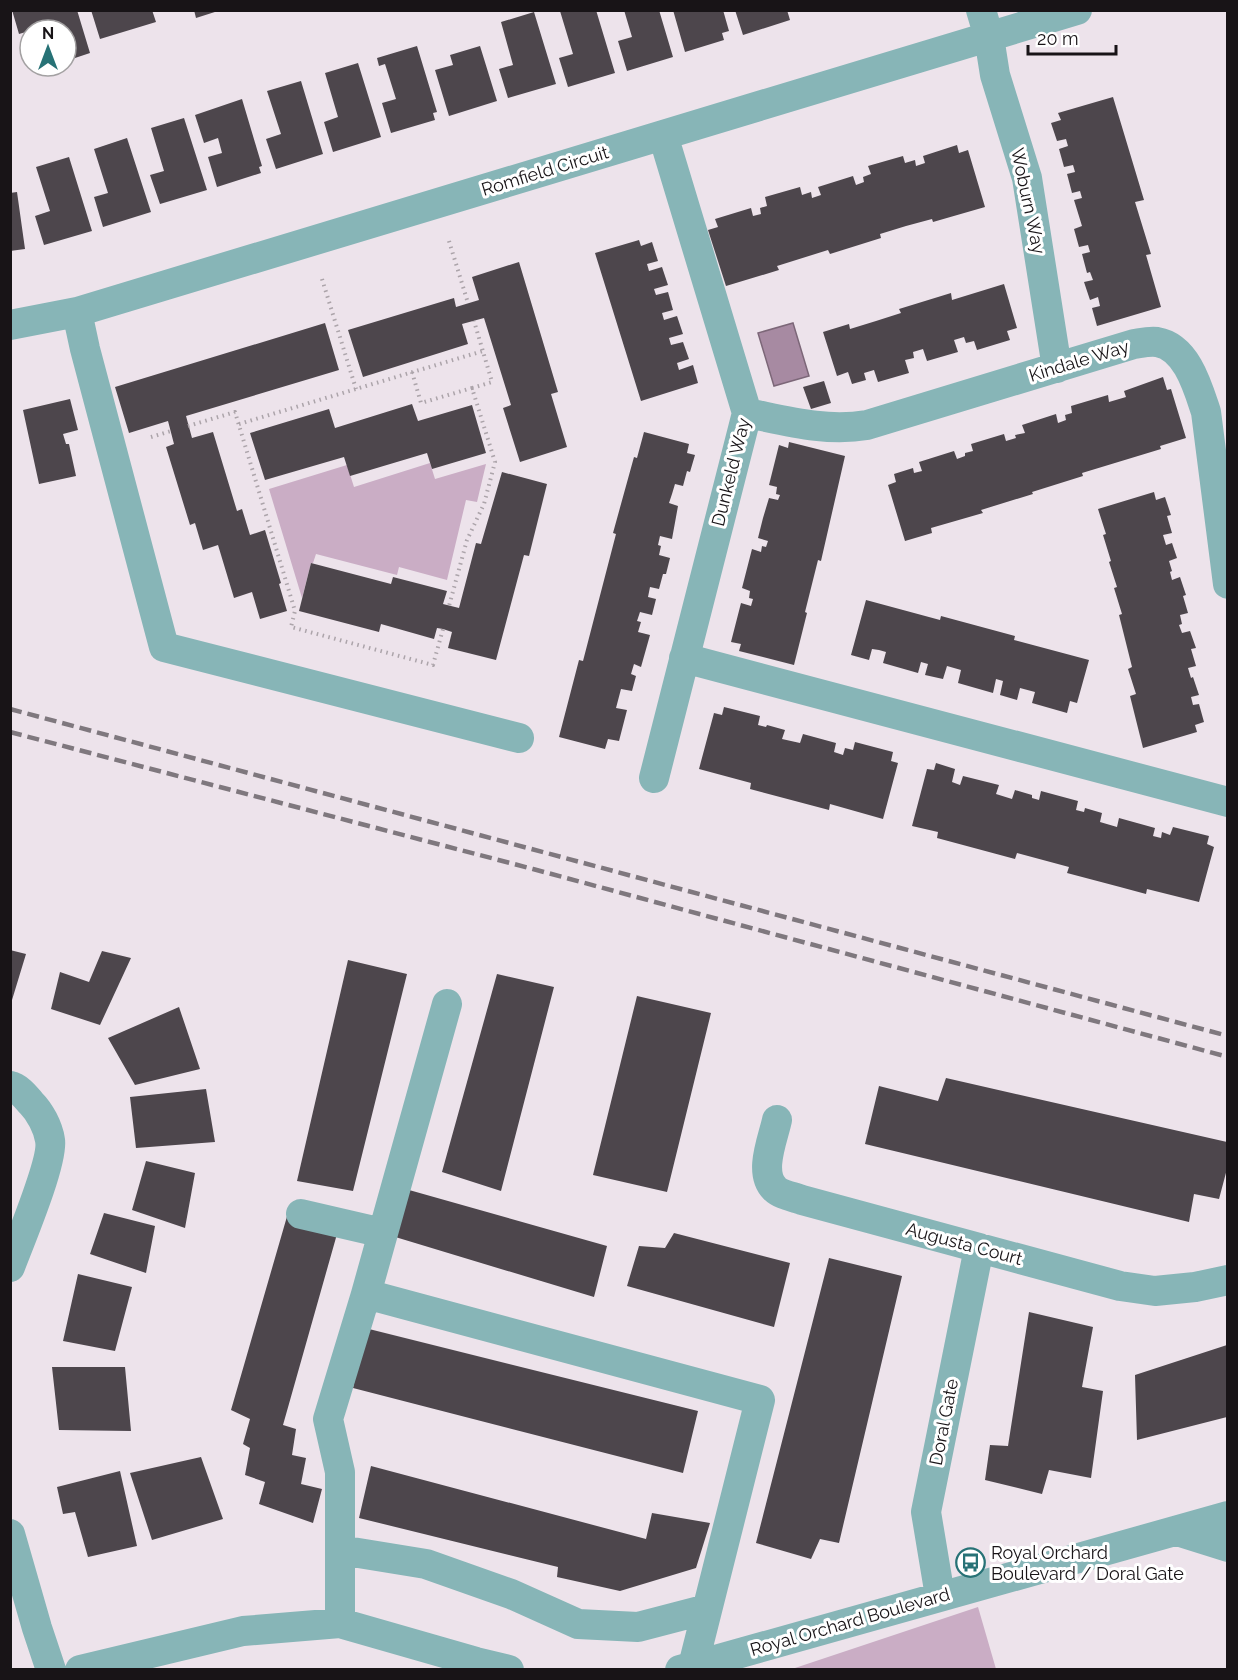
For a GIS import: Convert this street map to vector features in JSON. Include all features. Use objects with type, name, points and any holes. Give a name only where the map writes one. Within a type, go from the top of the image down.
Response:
[{"type":"street","name":"Romfield Circuit","points":[[10,325],[77,312],[663,135],[985,24],[1077,10]]},
{"type":"street","name":"Woburn Way","points":[[985,24],[995,75],[1027,178],[1057,368]]},
{"type":"street","name":"Dunkeld Way","points":[[654,778],[747,413],[663,135]]},
{"type":"street","points":[[77,312],[164,646],[519,738]]},
{"type":"street","name":"Kindale Way","points":[[747,413],[813,427],[849,428],[867,425],[1145,342],[1157,342],[1168,346],[1185,362],[1206,412],[1227,584]]},
{"type":"street","points":[[684,658],[1227,802]]},
{"type":"street","points":[[340,1623],[340,1472],[328,1419],[366,1294],[447,1004]]},
{"type":"street","points":[[10,1086],[16,1087],[34,1106],[51,1141],[46,1167],[10,1267]]},
{"type":"street","name":"Augusta Court","points":[[777,1120],[768,1160],[767,1177],[776,1191],[1120,1286],[1155,1291],[1195,1287],[1227,1280]]},
{"type":"street","points":[[301,1214],[383,1233]]},
{"type":"street","name":"Doral Gate","points":[[940,1596],[926,1512],[979,1248]]},
{"type":"street","points":[[366,1294],[760,1400],[707,1609],[686,1668]]},
{"type":"street","name":"Royal Orchard Boulevard","points":[[686,1668],[1227,1516]]},
{"type":"street","points":[[1177,1530],[1227,1547]]},
{"type":"street","points":[[10,1534],[51,1670]]},
{"type":"street","points":[[340,1550],[426,1564],[511,1594],[578,1624],[638,1627],[707,1609]]},
{"type":"street","points":[[80,1670],[243,1631],[340,1623],[509,1670]]},
{"type":"path","points":[[449,241],[468,303]]},
{"type":"path","points":[[322,279],[356,389]]},
{"type":"path","points":[[412,372],[421,403],[492,382],[474,321]]},
{"type":"path","points":[[239,424],[483,351]]},
{"type":"path","points":[[449,606],[466,540],[484,504],[495,462],[472,388]]},
{"type":"path","points":[[188,426],[235,412],[295,611],[291,627],[433,665],[443,629]]},
{"type":"path","points":[[151,437],[171,431]]},
{"type":"shaded area","points":[[793,323],[809,376],[774,386],[758,333]]},
{"type":"shaded area","points":[[430,463],[435,479],[486,464],[477,502],[466,500],[447,580],[399,567],[397,575],[316,554],[311,563],[302,598],[269,489],[347,465],[354,487]]},
{"type":"shaded area","points":[[978,1607],[996,1669],[792,1669]]},
{"type":"building","points":[[12,10],[77,10],[90,53],[78,57],[78,18],[18,18],[18,31]]},
{"type":"building","points":[[91,10],[152,10],[156,22],[100,39]]},
{"type":"building","points":[[194,10],[218,10],[218,11],[196,18]]},
{"type":"building","points":[[596,10],[615,73],[568,87],[559,58],[573,54],[560,11]]},
{"type":"building","points":[[624,10],[659,10],[673,57],[627,71],[618,41],[632,37]]},
{"type":"building","points":[[673,10],[723,10],[729,31],[722,33],[724,40],[685,52]]},
{"type":"building","points":[[735,10],[787,10],[790,20],[743,35]]},
{"type":"building","points":[[534,12],[556,84],[508,98],[499,69],[513,65],[501,22]]},
{"type":"building","points":[[417,46],[437,112],[433,113],[435,120],[391,133],[382,103],[396,99],[385,64],[379,66],[377,58]]},
{"type":"building","points":[[480,46],[497,101],[449,116],[435,70],[453,65],[450,55]]},
{"type":"building","points":[[358,63],[381,137],[333,152],[324,122],[338,117],[325,73]]},
{"type":"building","points":[[301,81],[323,154],[276,169],[266,139],[281,134],[267,91]]},
{"type":"building","points":[[1113,97],[1144,200],[1135,202],[1151,254],[1146,255],[1161,307],[1097,326],[1092,308],[1100,306],[1098,297],[1090,300],[1084,282],[1093,280],[1090,272],[1087,273],[1082,254],[1090,252],[1088,245],[1079,247],[1074,229],[1082,226],[1074,200],[1082,198],[1080,191],[1072,193],[1067,174],[1075,172],[1073,165],[1064,167],[1059,149],[1068,146],[1066,139],[1057,141],[1051,123],[1061,120],[1058,113]]},
{"type":"building","points":[[242,99],[262,166],[259,167],[261,173],[217,187],[208,157],[222,153],[218,138],[204,143],[195,115]]},
{"type":"building","points":[[184,118],[207,190],[160,204],[150,175],[164,171],[151,128]]},
{"type":"building","points":[[127,138],[151,212],[103,227],[94,197],[108,193],[94,149]]},
{"type":"building","points":[[957,145],[959,153],[968,150],[985,207],[933,222],[932,219],[906,226],[880,234],[881,238],[830,254],[828,250],[777,266],[779,270],[726,286],[708,230],[718,227],[715,219],[751,208],[753,216],[761,214],[760,208],[767,206],[765,197],[800,187],[802,195],[811,192],[812,198],[821,195],[818,187],[853,176],[856,185],[864,182],[863,177],[871,174],[868,166],[903,156],[905,163],[915,160],[916,166],[925,163],[923,156]]},
{"type":"building","points":[[69,157],[92,231],[44,245],[35,216],[50,211],[36,167]]},
{"type":"building","points":[[17,192],[25,249],[10,251],[10,193]]},
{"type":"building","points":[[639,240],[641,246],[652,242],[658,261],[647,264],[649,271],[662,267],[668,285],[654,289],[656,295],[668,292],[673,310],[662,313],[664,320],[677,316],[683,334],[669,338],[671,345],[683,342],[689,359],[677,363],[679,370],[693,365],[698,383],[641,401],[595,253]]},
{"type":"building","points":[[519,262],[558,392],[551,394],[567,447],[520,462],[503,408],[511,405],[484,318],[462,324],[468,344],[363,377],[348,330],[454,298],[456,307],[479,300],[472,277]]},
{"type":"building","points":[[1004,284],[1017,328],[1007,331],[1010,340],[977,350],[974,341],[966,343],[964,337],[954,340],[958,352],[927,361],[923,349],[913,352],[914,358],[905,360],[909,373],[878,382],[874,370],[864,373],[866,380],[852,384],[848,372],[837,376],[823,332],[849,324],[850,329],[901,313],[899,309],[951,293],[952,300]]},
{"type":"building","points":[[325,323],[339,370],[186,416],[192,438],[213,432],[237,511],[242,509],[250,535],[265,530],[287,611],[260,619],[252,592],[234,598],[218,545],[203,550],[195,523],[190,525],[166,447],[174,444],[168,421],[129,433],[115,387]]},
{"type":"building","points":[[1163,377],[1167,390],[1171,389],[1186,438],[1160,446],[1161,449],[1082,473],[1083,476],[1032,492],[1033,494],[981,510],[983,513],[931,528],[932,533],[905,541],[888,485],[896,482],[894,474],[913,468],[914,473],[922,471],[919,462],[954,451],[957,459],[973,451],[971,444],[1004,434],[1006,441],[1016,438],[1015,435],[1025,433],[1022,425],[1056,414],[1058,423],[1066,420],[1065,415],[1072,413],[1071,406],[1108,395],[1109,402],[1126,397],[1124,391]]},
{"type":"building","points":[[824,381],[831,403],[811,409],[803,387]]},
{"type":"building","points":[[70,399],[78,430],[63,434],[66,444],[69,444],[76,476],[39,484],[23,410]]},
{"type":"building","points":[[412,404],[418,421],[472,405],[486,453],[432,469],[427,453],[350,476],[344,457],[265,480],[250,433],[329,409],[335,428]]},
{"type":"building","points":[[644,432],[689,444],[687,453],[695,455],[683,486],[675,484],[669,503],[678,506],[672,539],[660,536],[659,555],[670,558],[659,589],[650,587],[648,597],[656,599],[652,615],[640,612],[637,621],[641,622],[638,632],[650,635],[641,667],[634,664],[631,674],[636,676],[632,691],[621,689],[616,708],[627,710],[619,741],[608,739],[605,749],[559,737],[579,660],[583,661],[616,534],[613,533],[634,457],[637,458]]},
{"type":"building","points":[[789,442],[845,456],[821,561],[818,560],[805,612],[807,613],[794,665],[739,651],[741,644],[731,642],[741,603],[751,606],[753,599],[749,598],[750,591],[742,588],[752,549],[761,552],[762,546],[766,547],[768,541],[758,538],[763,518],[769,498],[778,500],[780,495],[776,494],[777,487],[769,485],[779,445],[788,448]]},
{"type":"building","points":[[502,472],[547,484],[529,556],[524,555],[496,660],[448,648],[452,632],[443,629],[437,628],[434,639],[381,624],[379,632],[299,611],[311,563],[391,584],[393,577],[447,591],[443,604],[459,608],[476,543],[481,544]]},
{"type":"building","points":[[1154,492],[1156,500],[1165,497],[1171,515],[1167,516],[1172,533],[1163,535],[1166,545],[1172,543],[1177,558],[1169,561],[1172,580],[1180,577],[1186,595],[1183,596],[1188,613],[1180,615],[1182,624],[1179,625],[1182,633],[1190,631],[1196,648],[1191,649],[1196,666],[1188,668],[1199,695],[1191,697],[1193,705],[1199,704],[1204,722],[1195,725],[1197,732],[1143,748],[1130,696],[1136,694],[1128,669],[1132,667],[1119,615],[1122,614],[1114,588],[1117,587],[1103,535],[1106,534],[1098,509]]},
{"type":"building","points":[[866,600],[940,620],[941,616],[1015,636],[1014,640],[1089,660],[1077,703],[1070,701],[1067,713],[1032,703],[1035,692],[1020,688],[1017,700],[1000,695],[1003,681],[996,679],[993,693],[958,683],[961,670],[947,666],[943,679],[925,675],[928,664],[921,662],[918,673],[883,663],[886,652],[879,650],[872,649],[869,660],[851,655]]},
{"type":"building","points":[[724,707],[760,716],[758,725],[785,730],[782,739],[800,743],[803,734],[836,743],[834,752],[843,755],[845,748],[853,750],[855,742],[893,752],[891,761],[898,763],[883,819],[830,804],[829,810],[750,789],[751,783],[699,769],[714,713],[722,715]]},
{"type":"building","points":[[936,763],[955,769],[952,782],[960,785],[963,776],[999,785],[996,794],[1012,799],[1015,790],[1032,795],[1032,798],[1039,800],[1041,791],[1078,801],[1076,810],[1084,812],[1085,808],[1102,813],[1100,822],[1117,827],[1119,818],[1155,828],[1153,836],[1161,838],[1162,832],[1170,835],[1173,827],[1209,836],[1207,844],[1214,847],[1199,902],[1147,889],[1146,894],[1067,873],[1069,867],[1017,853],[1015,859],[937,838],[938,832],[912,826],[927,769],[934,770]]},
{"type":"building","points":[[10,950],[26,954],[12,1000],[10,1000]]},
{"type":"building","points":[[102,951],[131,958],[100,1025],[51,1009],[60,972],[89,982]]},
{"type":"building","points":[[348,960],[407,974],[353,1191],[297,1181]]},
{"type":"building","points":[[497,974],[554,987],[501,1191],[442,1172]]},
{"type":"building","points":[[637,996],[711,1013],[667,1192],[593,1175]]},
{"type":"building","points":[[179,1007],[200,1069],[135,1085],[108,1038]]},
{"type":"building","points":[[946,1078],[1227,1142],[1227,1169],[1219,1199],[1194,1194],[1189,1222],[865,1144],[879,1086],[938,1101]]},
{"type":"building","points":[[206,1089],[215,1142],[136,1148],[130,1097]]},
{"type":"building","points":[[146,1161],[195,1173],[185,1228],[132,1210]]},
{"type":"building","points":[[402,1188],[607,1246],[594,1297],[392,1236]]},
{"type":"building","points":[[104,1213],[155,1226],[146,1273],[90,1254]]},
{"type":"building","points":[[288,1213],[339,1227],[283,1425],[296,1429],[292,1455],[306,1458],[301,1484],[322,1489],[313,1523],[259,1504],[265,1482],[245,1475],[250,1448],[243,1444],[250,1419],[231,1410]]},
{"type":"building","points":[[674,1233],[790,1263],[774,1327],[627,1286],[639,1246],[665,1248]]},
{"type":"building","points":[[829,1258],[902,1276],[839,1543],[820,1539],[811,1559],[756,1543]]},
{"type":"building","points":[[78,1274],[132,1287],[115,1351],[63,1341]]},
{"type":"building","points":[[1029,1312],[1093,1327],[1082,1387],[1103,1391],[1091,1478],[1049,1470],[1042,1494],[985,1480],[990,1445],[1008,1446]]},
{"type":"building","points":[[365,1328],[698,1411],[683,1473],[353,1388]]},
{"type":"building","points":[[1227,1345],[1227,1417],[1137,1440],[1135,1375]]},
{"type":"building","points":[[52,1367],[125,1367],[131,1431],[59,1430]]},
{"type":"building","points":[[201,1457],[223,1519],[152,1540],[130,1473]]},
{"type":"building","points":[[371,1466],[646,1539],[652,1513],[710,1523],[696,1568],[620,1591],[557,1577],[558,1567],[359,1518]]},
{"type":"building","points":[[120,1471],[137,1546],[88,1557],[75,1512],[63,1514],[57,1487]]},
{"type":"railway","points":[[10,709],[1228,1036]]},
{"type":"railway","points":[[10,732],[533,869],[1228,1057]]},
{"type":"place","name":"Royal Orchard Boulevard / Doral Gate","points":[[970,1563]]}]
